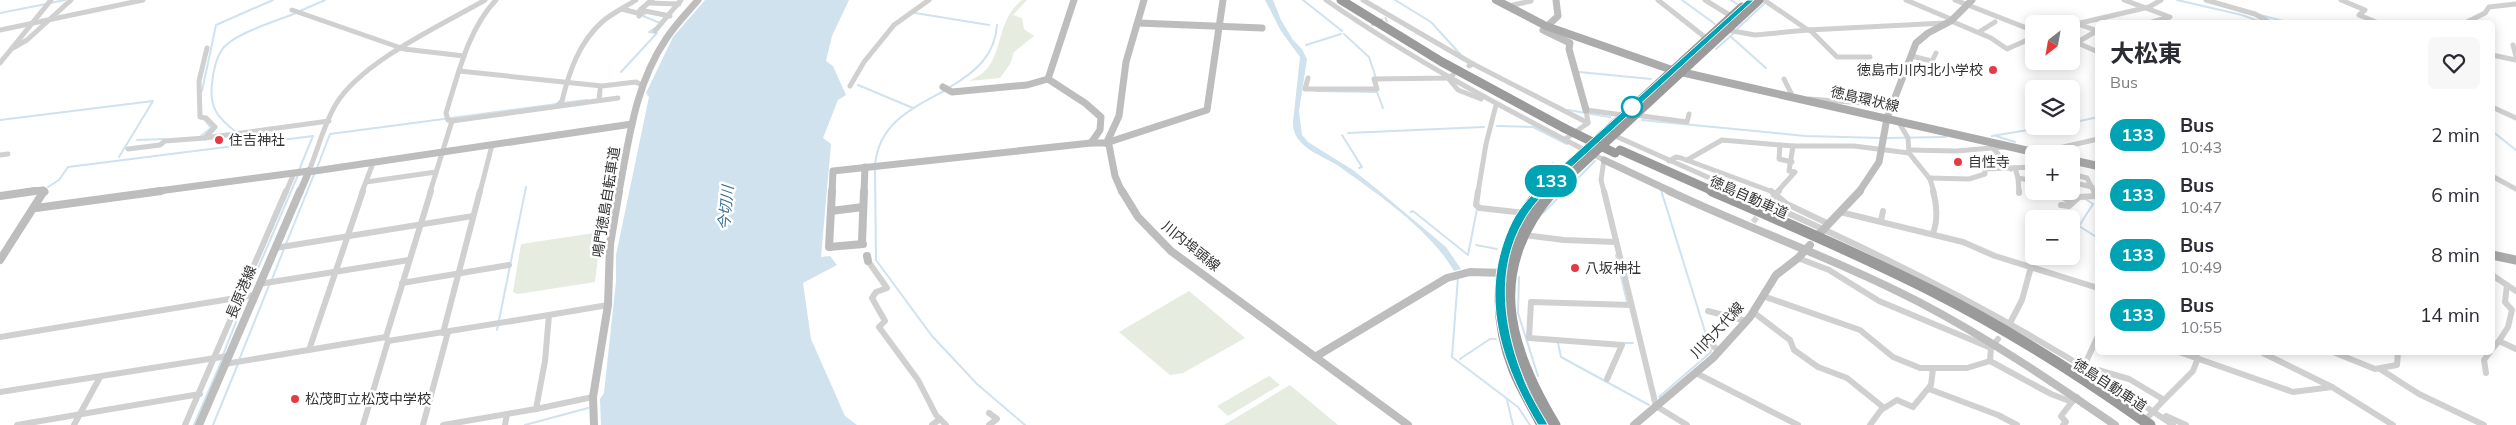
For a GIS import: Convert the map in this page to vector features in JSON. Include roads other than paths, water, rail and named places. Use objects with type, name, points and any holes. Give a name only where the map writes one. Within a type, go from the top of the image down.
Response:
[{"type":"highway","name":"徳島自動車道","points":[[1341,0],[1442,62],[1567,127],[1929,297],[2149,420]]},
{"type":"highway","name":"徳島自動車道","points":[[1350,0],[1446,59],[1567,127]]},
{"type":"highway","points":[[1542,425],[1517,376],[1507,347],[1500,308],[1508,241],[1528,214],[1543,188],[1613,135],[1635,115],[1706,38],[1750,0]]},
{"type":"highway","points":[[1589,152],[1623,115],[1676,70],[1732,32],[1764,1]]},
{"type":"highway","points":[[1528,214],[1522,234],[1505,273],[1517,348],[1528,377],[1555,425]]},
{"type":"main road","name":"徳島環状線","points":[[1496,0],[1548,24],[1676,70],[2025,151]]},
{"type":"main road","name":"徳島環状線","points":[[1505,0],[1548,24]]},
{"type":"main road","points":[[2080,162],[2095,165]]},
{"type":"main road","points":[[2495,256],[2516,260]]},
{"type":"street","points":[[0,63],[52,0]]},
{"type":"street","points":[[11,49],[27,40],[71,0]]},
{"type":"street","points":[[0,30],[143,0]]},
{"type":"street","points":[[308,171],[340,98],[351,86],[404,49],[485,0]]},
{"type":"street","points":[[496,0],[486,9],[464,56],[446,113],[448,120],[452,121],[574,101],[618,98]]},
{"type":"street","points":[[558,105],[574,61],[591,33],[604,20],[636,0]]},
{"type":"street","name":"鳴門徳島自転車道","points":[[594,425],[594,397],[608,305],[610,244],[617,196],[632,124],[642,85],[667,36],[698,0]]},
{"type":"street","points":[[850,86],[864,62],[894,25],[929,0]]},
{"type":"street","points":[[1048,79],[1074,0]]},
{"type":"street","points":[[1106,144],[1119,116],[1126,62],[1144,0]]},
{"type":"street","points":[[863,243],[829,247],[833,171],[1091,143],[1106,144],[1208,110],[1223,0]]},
{"type":"street","points":[[1326,0],[1365,27],[1450,77]]},
{"type":"street","points":[[1363,0],[1389,18],[1471,65],[1588,123]]},
{"type":"street","points":[[1556,0],[1558,16],[1548,24],[1544,31],[1570,43],[1569,49],[1587,112],[1588,123]]},
{"type":"street","points":[[1658,0],[1706,38]]},
{"type":"street","points":[[1705,0],[1732,16]]},
{"type":"street","points":[[1906,0],[1949,21],[1979,32],[2007,50],[2025,41]]},
{"type":"street","points":[[1955,0],[1970,2],[2025,27]]},
{"type":"street","points":[[2124,0],[2170,17],[2159,20]]},
{"type":"street","points":[[2095,32],[2076,24],[2144,8],[2161,0]]},
{"type":"street","points":[[2206,0],[2255,14],[2266,20]]},
{"type":"street","points":[[2341,0],[2366,10],[2358,15],[2371,20]]},
{"type":"street","points":[[670,16],[640,10],[650,1],[680,2]]},
{"type":"street","points":[[1513,5],[1531,1]]},
{"type":"street","points":[[1764,1],[1809,30],[1837,57],[1870,57]]},
{"type":"street","points":[[655,31],[670,16],[680,2]]},
{"type":"street","points":[[1824,229],[1863,188],[1878,162],[1887,118],[1916,43],[1928,33],[1949,21],[1970,2]]},
{"type":"street","points":[[2470,20],[2485,13],[2490,7],[2516,4]]},
{"type":"street","points":[[292,10],[404,49],[464,56]]},
{"type":"street","points":[[622,10],[641,14],[639,16]]},
{"type":"street","points":[[1732,32],[1748,31],[1755,35],[1949,21]]},
{"type":"street","points":[[1979,32],[1995,22]]},
{"type":"street","points":[[1138,23],[1262,28]]},
{"type":"street","points":[[1365,27],[1371,24]]},
{"type":"street","points":[[2080,41],[2095,32]]},
{"type":"street","points":[[2080,43],[2095,50]]},
{"type":"street","points":[[2513,45],[2516,56]]},
{"type":"street","points":[[205,138],[215,127],[206,118],[200,117],[199,81],[207,48]]},
{"type":"street","points":[[1911,56],[1932,61],[1936,53]]},
{"type":"street","points":[[2495,56],[2516,60]]},
{"type":"street","points":[[460,71],[602,86],[636,82],[642,85]]},
{"type":"street","points":[[1308,78],[1305,89],[1377,89],[1374,79],[1450,77]]},
{"type":"street","points":[[1450,77],[1451,84],[1465,94],[1489,100],[1604,160],[1751,225],[1807,247],[1900,293],[1994,344],[2074,400],[2115,425]]},
{"type":"street","points":[[943,87],[952,92],[1028,85],[1048,79],[1085,103],[1101,117],[1100,130],[1091,143]]},
{"type":"street","points":[[1784,79],[1793,97]]},
{"type":"street","points":[[599,100],[600,90]]},
{"type":"street","points":[[1804,100],[1892,105]]},
{"type":"street","points":[[1496,105],[1486,144],[1476,205],[1480,208],[1528,214]]},
{"type":"street","points":[[2495,108],[2516,118]]},
{"type":"street","points":[[1587,112],[1623,115]]},
{"type":"street","points":[[1635,115],[1687,122],[1689,114]]},
{"type":"street","points":[[128,149],[160,145],[165,141],[205,138],[330,121]]},
{"type":"street","points":[[363,425],[402,283],[452,121]]},
{"type":"street","points":[[1898,121],[1907,137],[1909,152],[1929,178],[1936,200],[1936,226],[1933,233]]},
{"type":"street","points":[[1564,140],[1588,123]]},
{"type":"street","points":[[36,208],[373,163],[632,124]]},
{"type":"street","points":[[1613,135],[1766,207],[1824,229],[1947,288],[2084,366],[2149,420],[2173,425]]},
{"type":"street","points":[[1687,160],[1722,140],[1793,146],[1848,146],[1909,152],[2011,147]]},
{"type":"street","points":[[2066,145],[2095,140]]},
{"type":"street","name":"川内埠頭線","points":[[1106,144],[1110,148],[1115,175],[1129,206],[1155,237],[1408,425]]},
{"type":"street","points":[[423,425],[446,332],[457,274],[492,145]]},
{"type":"street","points":[[1780,145],[1779,159],[1792,162]]},
{"type":"street","points":[[1766,207],[1794,172],[1789,171],[1792,162],[1793,146]]},
{"type":"street","points":[[1993,148],[2013,169],[2018,178],[2019,193]]},
{"type":"street","points":[[0,155],[8,154]]},
{"type":"street","points":[[1669,161],[1676,157],[1687,160],[1775,195],[1824,229]]},
{"type":"street","points":[[1604,160],[1605,164],[1600,173],[1656,406],[1687,425]]},
{"type":"street","points":[[309,350],[334,272],[373,163]]},
{"type":"street","points":[[865,167],[863,243],[867,259],[887,288],[876,292],[872,298],[885,321],[879,327],[918,380],[932,409],[946,425]]},
{"type":"street","points":[[1929,178],[1969,179],[1985,174],[1985,169],[2025,168]]},
{"type":"street","name":"長原港線","points":[[199,425],[308,171]]},
{"type":"street","points":[[366,182],[436,172]]},
{"type":"street","points":[[185,425],[216,358],[294,173]]},
{"type":"street","points":[[2080,176],[2087,178],[2095,194]]},
{"type":"street","points":[[2018,178],[2025,179]]},
{"type":"street","points":[[2495,178],[2516,189]]},
{"type":"street","points":[[2080,184],[2092,187]]},
{"type":"street","points":[[0,196],[43,190],[44,195],[0,260]]},
{"type":"street","points":[[2061,205],[2070,206],[2080,196],[2095,196]]},
{"type":"street","points":[[2068,200],[2072,203]]},
{"type":"street","points":[[831,211],[863,206]]},
{"type":"street","points":[[1881,221],[1883,211]]},
{"type":"street","points":[[1840,212],[1933,233],[2095,287]]},
{"type":"street","points":[[275,248],[473,216]]},
{"type":"street","points":[[1522,234],[1564,240],[1616,242]]},
{"type":"street","name":"川内大代線","points":[[1634,425],[1720,351],[1754,312],[1776,275],[1798,258],[1807,247]]},
{"type":"street","points":[[1798,258],[1829,270],[1879,301],[1994,344]]},
{"type":"street","points":[[259,284],[409,260]]},
{"type":"street","points":[[402,283],[509,265]]},
{"type":"street","points":[[2011,324],[2025,291],[2031,267]]},
{"type":"street","points":[[1316,357],[1453,275],[1463,273],[1505,273]]},
{"type":"street","points":[[2495,277],[2516,291]]},
{"type":"street","points":[[2495,346],[2508,326],[2512,310],[2505,302],[2507,285]]},
{"type":"street","points":[[0,337],[254,295]]},
{"type":"street","points":[[1763,296],[1860,330],[1893,357],[1920,368],[1967,368],[1990,361],[2051,394],[2074,400]]},
{"type":"street","points":[[1607,379],[1622,345],[1529,338],[1531,302],[1632,305]]},
{"type":"street","points":[[0,392],[216,358],[227,360],[446,332],[608,305]]},
{"type":"street","points":[[1708,311],[1746,321]]},
{"type":"street","points":[[1754,312],[1790,340],[1794,350],[1818,367],[1847,378],[1883,407]]},
{"type":"street","points":[[536,408],[549,315]]},
{"type":"street","points":[[1705,341],[1720,351]]},
{"type":"street","points":[[2499,341],[2516,349]]},
{"type":"street","points":[[2084,366],[2095,342]]},
{"type":"street","points":[[1990,361],[1994,344]]},
{"type":"street","points":[[2188,355],[2294,392],[2332,387]]},
{"type":"street","points":[[2267,355],[2332,387],[2392,425]]},
{"type":"street","points":[[2340,355],[2375,369],[2397,365],[2398,355]]},
{"type":"street","points":[[2486,373],[2484,360],[2488,355]]},
{"type":"street","points":[[2149,420],[2162,402],[2193,371],[2198,358]]},
{"type":"street","points":[[2084,366],[2129,379],[2161,398],[2162,402]]},
{"type":"street","points":[[1870,425],[1883,407],[1897,400],[1912,409],[1929,389],[1934,379],[1933,369]]},
{"type":"street","points":[[2380,369],[2420,394],[2484,425]]},
{"type":"street","points":[[1696,373],[1798,425]]},
{"type":"street","points":[[74,425],[100,376]]},
{"type":"street","points":[[1929,389],[2014,424]]},
{"type":"street","points":[[21,425],[200,394]]},
{"type":"street","points":[[443,425],[465,423],[594,397]]},
{"type":"street","points":[[2064,425],[2066,422],[2062,416],[2074,400]]},
{"type":"street","points":[[989,413],[997,419],[989,425]]},
{"type":"street","points":[[505,425],[507,414]]},
{"type":"street","points":[[932,425],[940,419]]},
{"type":"street","points":[[2149,420],[2186,425]]},
{"type":"water","name":"今切川","points":[[705,0],[849,0],[832,36],[826,61],[833,66],[846,95],[838,100],[823,138],[831,144],[821,257],[830,256],[837,265],[803,283],[811,339],[845,416],[857,425],[601,425],[600,399],[604,393],[616,281],[616,255],[649,97],[646,93],[673,37]]},
{"type":"water","points":[[1265,0],[1273,0],[1281,20],[1307,59],[1299,111],[1302,135],[1308,142],[1353,170],[1446,247],[1461,269],[1454,271],[1432,241],[1387,201],[1340,167],[1303,145],[1297,138],[1293,122],[1300,57],[1281,31]]},
{"type":"waterway","points":[[50,3],[65,0]]},
{"type":"waterway","points":[[202,91],[216,25],[273,0]]},
{"type":"waterway","points":[[300,11],[325,0]]},
{"type":"waterway","points":[[1303,0],[1342,31]]},
{"type":"waterway","points":[[1395,0],[1431,22],[1460,54]]},
{"type":"waterway","points":[[1682,0],[1715,24]]},
{"type":"waterway","points":[[1731,0],[1737,4]]},
{"type":"waterway","points":[[2177,0],[2256,20]]},
{"type":"waterway","points":[[1737,29],[1766,2]]},
{"type":"waterway","points":[[0,13],[46,4]]},
{"type":"waterway","points":[[236,132],[216,112],[212,100],[213,76],[221,51],[234,39],[296,13]]},
{"type":"waterway","points":[[642,13],[645,14],[643,16],[660,23]]},
{"type":"waterway","points":[[915,13],[989,25]]},
{"type":"waterway","points":[[2260,15],[2279,20]]},
{"type":"waterway","points":[[950,87],[968,75],[982,62],[992,46],[997,25]]},
{"type":"waterway","points":[[621,72],[657,33],[649,32],[655,28]]},
{"type":"waterway","points":[[1730,36],[1734,33]]},
{"type":"waterway","points":[[1306,45],[1341,34]]},
{"type":"waterway","points":[[1344,34],[1369,57],[1376,78]]},
{"type":"waterway","points":[[1716,49],[1730,36]]},
{"type":"waterway","points":[[1730,36],[1766,68]]},
{"type":"waterway","points":[[1579,72],[1651,79]]},
{"type":"waterway","points":[[858,85],[913,108]]},
{"type":"waterway","points":[[875,165],[878,150],[890,128],[909,111],[944,91]]},
{"type":"waterway","points":[[1316,91],[1377,92],[1383,108]]},
{"type":"waterway","points":[[562,103],[587,100]]},
{"type":"waterway","points":[[0,120],[153,101],[119,157]]},
{"type":"waterway","points":[[317,168],[330,134],[557,104]]},
{"type":"waterway","points":[[1568,110],[1610,117]]},
{"type":"waterway","points":[[201,136],[211,128],[203,118]]},
{"type":"waterway","points":[[2080,121],[2095,118]]},
{"type":"waterway","points":[[1642,120],[1805,136],[1881,138]]},
{"type":"waterway","points":[[1497,126],[1533,127],[1567,144]]},
{"type":"waterway","points":[[1348,133],[1484,127]]},
{"type":"waterway","points":[[1992,136],[2025,130]]},
{"type":"waterway","points":[[2495,133],[2516,150]]},
{"type":"waterway","points":[[239,135],[255,143]]},
{"type":"waterway","points":[[1342,135],[1362,167],[1359,168]]},
{"type":"waterway","points":[[48,187],[59,180],[68,167],[313,136],[299,170]]},
{"type":"waterway","points":[[1996,136],[2015,142]]},
{"type":"waterway","points":[[1886,138],[1946,137]]},
{"type":"waterway","points":[[137,140],[165,139]]},
{"type":"waterway","points":[[1543,213],[1595,161]]},
{"type":"waterway","points":[[1553,163],[1555,169]]},
{"type":"waterway","points":[[875,170],[876,260],[932,336],[977,384],[1025,425]]},
{"type":"waterway","points":[[286,244],[315,172]]},
{"type":"waterway","points":[[247,294],[298,175]]},
{"type":"waterway","points":[[1532,182],[1538,183]]},
{"type":"waterway","points":[[497,330],[526,187]]},
{"type":"waterway","points":[[1661,190],[1708,341]]},
{"type":"waterway","points":[[2084,198],[2093,204],[2079,226],[2095,236]]},
{"type":"waterway","points":[[1411,212],[1413,211],[1468,255],[1477,209]]},
{"type":"waterway","points":[[1476,245],[1497,249]]},
{"type":"waterway","points":[[272,279],[284,249]]},
{"type":"waterway","points":[[1616,255],[1627,302]]},
{"type":"waterway","points":[[1458,277],[1452,357],[1518,407],[1530,425]]},
{"type":"waterway","points":[[1519,277],[1518,313],[1538,376]]},
{"type":"waterway","points":[[239,360],[270,283]]},
{"type":"waterway","points":[[223,355],[245,299]]},
{"type":"waterway","points":[[1460,359],[1490,339],[1496,339]]},
{"type":"waterway","points":[[1558,343],[1561,357],[1649,405]]},
{"type":"waterway","points":[[1623,343],[1633,343]]},
{"type":"waterway","points":[[1659,397],[1711,352],[1710,348]]},
{"type":"waterway","points":[[194,425],[222,360]]},
{"type":"waterway","points":[[213,425],[238,364]]},
{"type":"waterway","points":[[1507,400],[1513,425]]},
{"type":"waterway","points":[[525,425],[588,408]]},
{"type":"tunnel","points":[[1371,24],[1387,19]]},
{"type":"tunnel","points":[[1753,222],[1761,212]]},
{"type":"place","name":"徳島市川内北小学校","points":[[1993,70]]},
{"type":"place","name":"住吉神社","points":[[219,140]]},
{"type":"place","name":"自性寺","points":[[1958,162]]},
{"type":"place","name":"八坂神社","points":[[1575,268]]},
{"type":"place","name":"松茂町立松茂中学校","points":[[295,399]]}]
